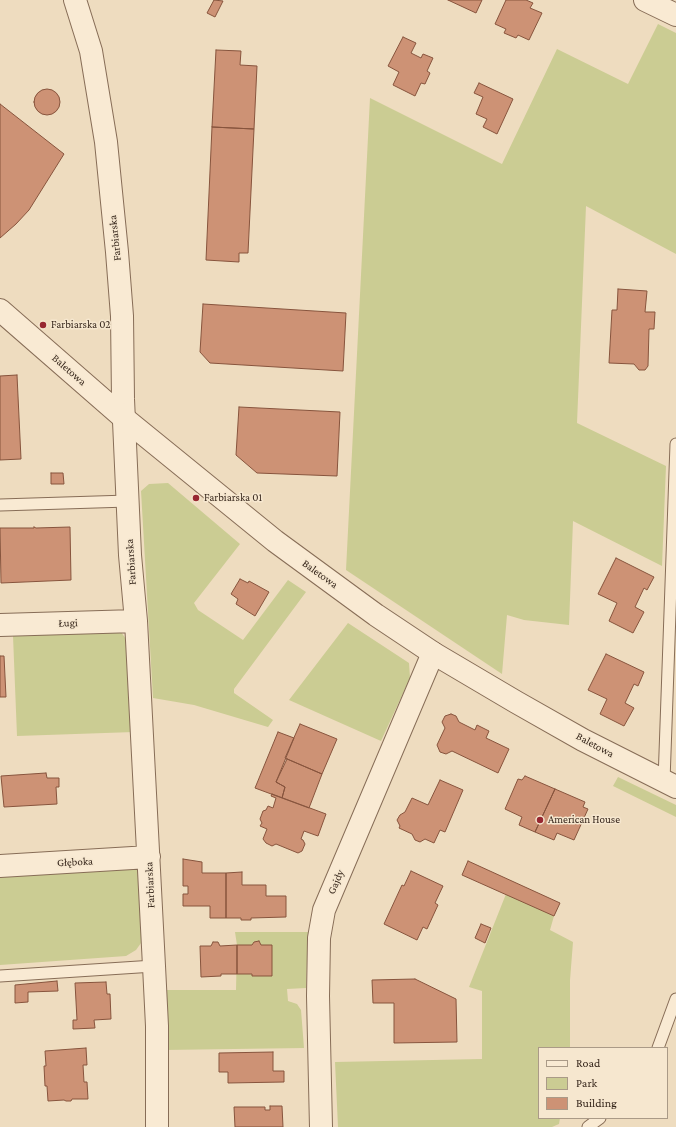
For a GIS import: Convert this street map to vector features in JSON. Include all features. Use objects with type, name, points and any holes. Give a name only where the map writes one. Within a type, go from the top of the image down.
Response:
[{"type":"street","name":"Farbiarska","points":[[75,0],[91,51],[106,142],[122,316],[130,555],[136,621],[157,1026],[158,1127]]},
{"type":"street","points":[[645,0],[676,15]]},
{"type":"street","name":"Baletowa","points":[[0,310],[125,420],[275,541],[376,615],[433,653],[516,702],[583,740],[670,784]]},
{"type":"street","name":"Ługi","points":[[0,625],[136,621]]},
{"type":"street","name":"Gajdy","points":[[321,1127],[318,996],[319,938],[324,910],[433,653]]},
{"type":"street","name":"Głęboka","points":[[0,866],[149,857]]},
{"type":"lane","points":[[670,784],[676,444]]},
{"type":"lane","points":[[0,505],[128,501]]},
{"type":"lane","points":[[0,976],[154,966]]},
{"type":"lane","points":[[658,1047],[676,999]]},
{"type":"lane","points":[[588,1127],[599,1119]]},
{"type":"green space","points":[[658,24],[676,33],[676,254],[586,206],[577,423],[666,466],[662,566],[573,521],[569,625],[524,620],[507,615],[502,674],[346,570],[370,98],[502,164],[557,49],[628,84]]},
{"type":"green space","points":[[168,483],[240,544],[194,603],[198,610],[243,640],[288,580],[306,592],[234,689],[234,693],[273,720],[268,727],[194,705],[153,698],[141,491],[149,484]]},
{"type":"green space","points":[[348,623],[409,663],[410,678],[381,741],[289,700]]},
{"type":"green space","points":[[121,632],[126,639],[134,732],[17,736],[13,636]]},
{"type":"green space","points":[[618,777],[676,805],[676,817],[613,786]]},
{"type":"green space","points":[[143,867],[146,936],[136,950],[126,956],[0,965],[0,873]]},
{"type":"green space","points":[[506,894],[554,916],[550,930],[573,942],[570,980],[570,1047],[538,1047],[538,1119],[560,1119],[559,1124],[552,1127],[338,1127],[335,1062],[482,1059],[482,991],[469,987]]},
{"type":"green space","points":[[235,932],[308,932],[306,988],[287,989],[288,1001],[297,1004],[301,1010],[304,1048],[164,1050],[165,990],[236,990],[237,945]]},
{"type":"building","points":[[214,0],[223,1],[215,17],[207,13]]},
{"type":"building","points":[[448,0],[482,0],[476,13]]},
{"type":"building","points":[[506,0],[526,0],[533,3],[530,8],[542,13],[529,40],[518,35],[516,38],[504,33],[506,29],[495,24]]},
{"type":"building","points":[[403,37],[416,43],[411,53],[421,58],[423,54],[433,58],[427,71],[430,73],[425,84],[421,83],[415,96],[393,85],[399,72],[388,66]]},
{"type":"building","points":[[216,50],[241,51],[240,65],[257,66],[254,129],[212,127]]},
{"type":"building","points":[[479,83],[513,99],[497,134],[483,127],[487,119],[476,114],[483,97],[474,93]]},
{"type":"building","points":[[47,89],[56,93],[60,102],[56,111],[47,115],[38,111],[34,102],[38,93]]},
{"type":"building","points":[[0,104],[64,154],[29,210],[0,238]]},
{"type":"building","points":[[212,127],[254,129],[248,253],[239,253],[239,262],[206,260]]},
{"type":"building","points":[[618,289],[647,291],[645,312],[655,312],[654,329],[649,329],[648,366],[645,370],[639,370],[634,364],[609,363],[612,310],[617,310]]},
{"type":"building","points":[[203,304],[346,313],[343,371],[210,363],[200,352]]},
{"type":"building","points":[[17,375],[21,459],[0,460],[0,376]]},
{"type":"building","points":[[239,407],[340,412],[337,476],[257,473],[236,455]]},
{"type":"building","points":[[51,473],[63,473],[64,484],[51,484]]},
{"type":"building","points":[[70,527],[71,580],[1,583],[0,528]]},
{"type":"building","points":[[616,558],[654,577],[647,590],[644,588],[635,607],[644,612],[633,633],[609,621],[617,603],[598,594]]},
{"type":"building","points":[[240,579],[248,583],[249,581],[269,592],[255,616],[236,604],[238,599],[231,594]]},
{"type":"building","points":[[606,654],[644,672],[638,686],[634,684],[625,703],[634,708],[624,726],[600,714],[607,699],[588,690]]},
{"type":"building","points":[[0,656],[4,656],[6,697],[0,697]]},
{"type":"building","points":[[451,714],[456,716],[459,722],[475,730],[477,725],[489,731],[486,738],[509,749],[498,773],[452,751],[446,754],[440,752],[437,745],[445,728],[442,722],[445,716]]},
{"type":"building","points":[[300,724],[337,739],[322,774],[285,758]]},
{"type":"building","points":[[278,732],[294,738],[276,782],[285,787],[282,798],[255,788]]},
{"type":"building","points":[[287,759],[322,774],[309,808],[282,798],[285,787],[276,782]]},
{"type":"building","points":[[46,773],[47,778],[59,778],[59,787],[56,787],[57,804],[4,807],[1,776]]},
{"type":"building","points":[[525,776],[555,789],[535,832],[519,825],[522,817],[505,809],[518,779],[522,780]]},
{"type":"building","points":[[440,780],[463,790],[445,832],[440,830],[434,843],[425,839],[420,842],[415,840],[412,834],[399,828],[400,826],[397,820],[400,815],[405,812],[412,798],[428,805]]},
{"type":"building","points":[[555,789],[585,802],[583,807],[588,809],[574,840],[557,833],[554,840],[535,832]]},
{"type":"building","points":[[272,794],[326,814],[318,836],[304,831],[301,839],[305,844],[302,851],[298,853],[276,844],[272,846],[266,843],[263,839],[267,829],[260,826],[262,823],[260,819],[263,811],[266,810],[268,806],[273,808],[276,798],[271,796]]},
{"type":"building","points":[[183,859],[202,862],[202,873],[226,873],[226,918],[210,918],[210,906],[183,906],[183,894],[188,894],[188,886],[183,886]]},
{"type":"building","points":[[468,861],[560,903],[554,916],[462,875]]},
{"type":"building","points":[[411,871],[443,886],[435,903],[438,905],[427,929],[423,927],[417,940],[384,924],[402,885],[404,886]]},
{"type":"building","points":[[242,872],[242,885],[266,885],[266,896],[286,896],[286,917],[251,918],[251,920],[226,918],[226,873]]},
{"type":"building","points":[[481,924],[491,928],[485,943],[475,938]]},
{"type":"building","points":[[259,941],[261,945],[272,945],[272,976],[237,974],[237,945],[252,945],[254,942]]},
{"type":"building","points":[[213,942],[218,942],[220,946],[237,945],[237,974],[221,974],[221,976],[201,977],[200,946],[211,946]]},
{"type":"building","points":[[415,979],[456,999],[457,1042],[394,1043],[394,1003],[373,1003],[372,980]]},
{"type":"building","points":[[57,981],[58,991],[28,992],[28,1002],[15,1003],[15,985]]},
{"type":"building","points":[[106,982],[107,994],[110,994],[111,1019],[94,1020],[95,1028],[73,1029],[73,1020],[77,1020],[75,983]]},
{"type":"building","points":[[86,1048],[87,1065],[83,1065],[84,1082],[87,1082],[88,1099],[48,1101],[47,1086],[45,1086],[45,1051]]},
{"type":"building","points":[[273,1052],[273,1071],[284,1071],[284,1082],[228,1083],[228,1072],[219,1072],[219,1053]]},
{"type":"building","points":[[270,1106],[282,1106],[283,1127],[235,1127],[234,1107],[265,1107],[265,1110],[270,1110]]},
{"type":"place","name":"Farbiarska 02","points":[[43,325]]},
{"type":"place","name":"Farbiarska 01","points":[[196,498]]},
{"type":"place","name":"American House","points":[[540,820]]}]
